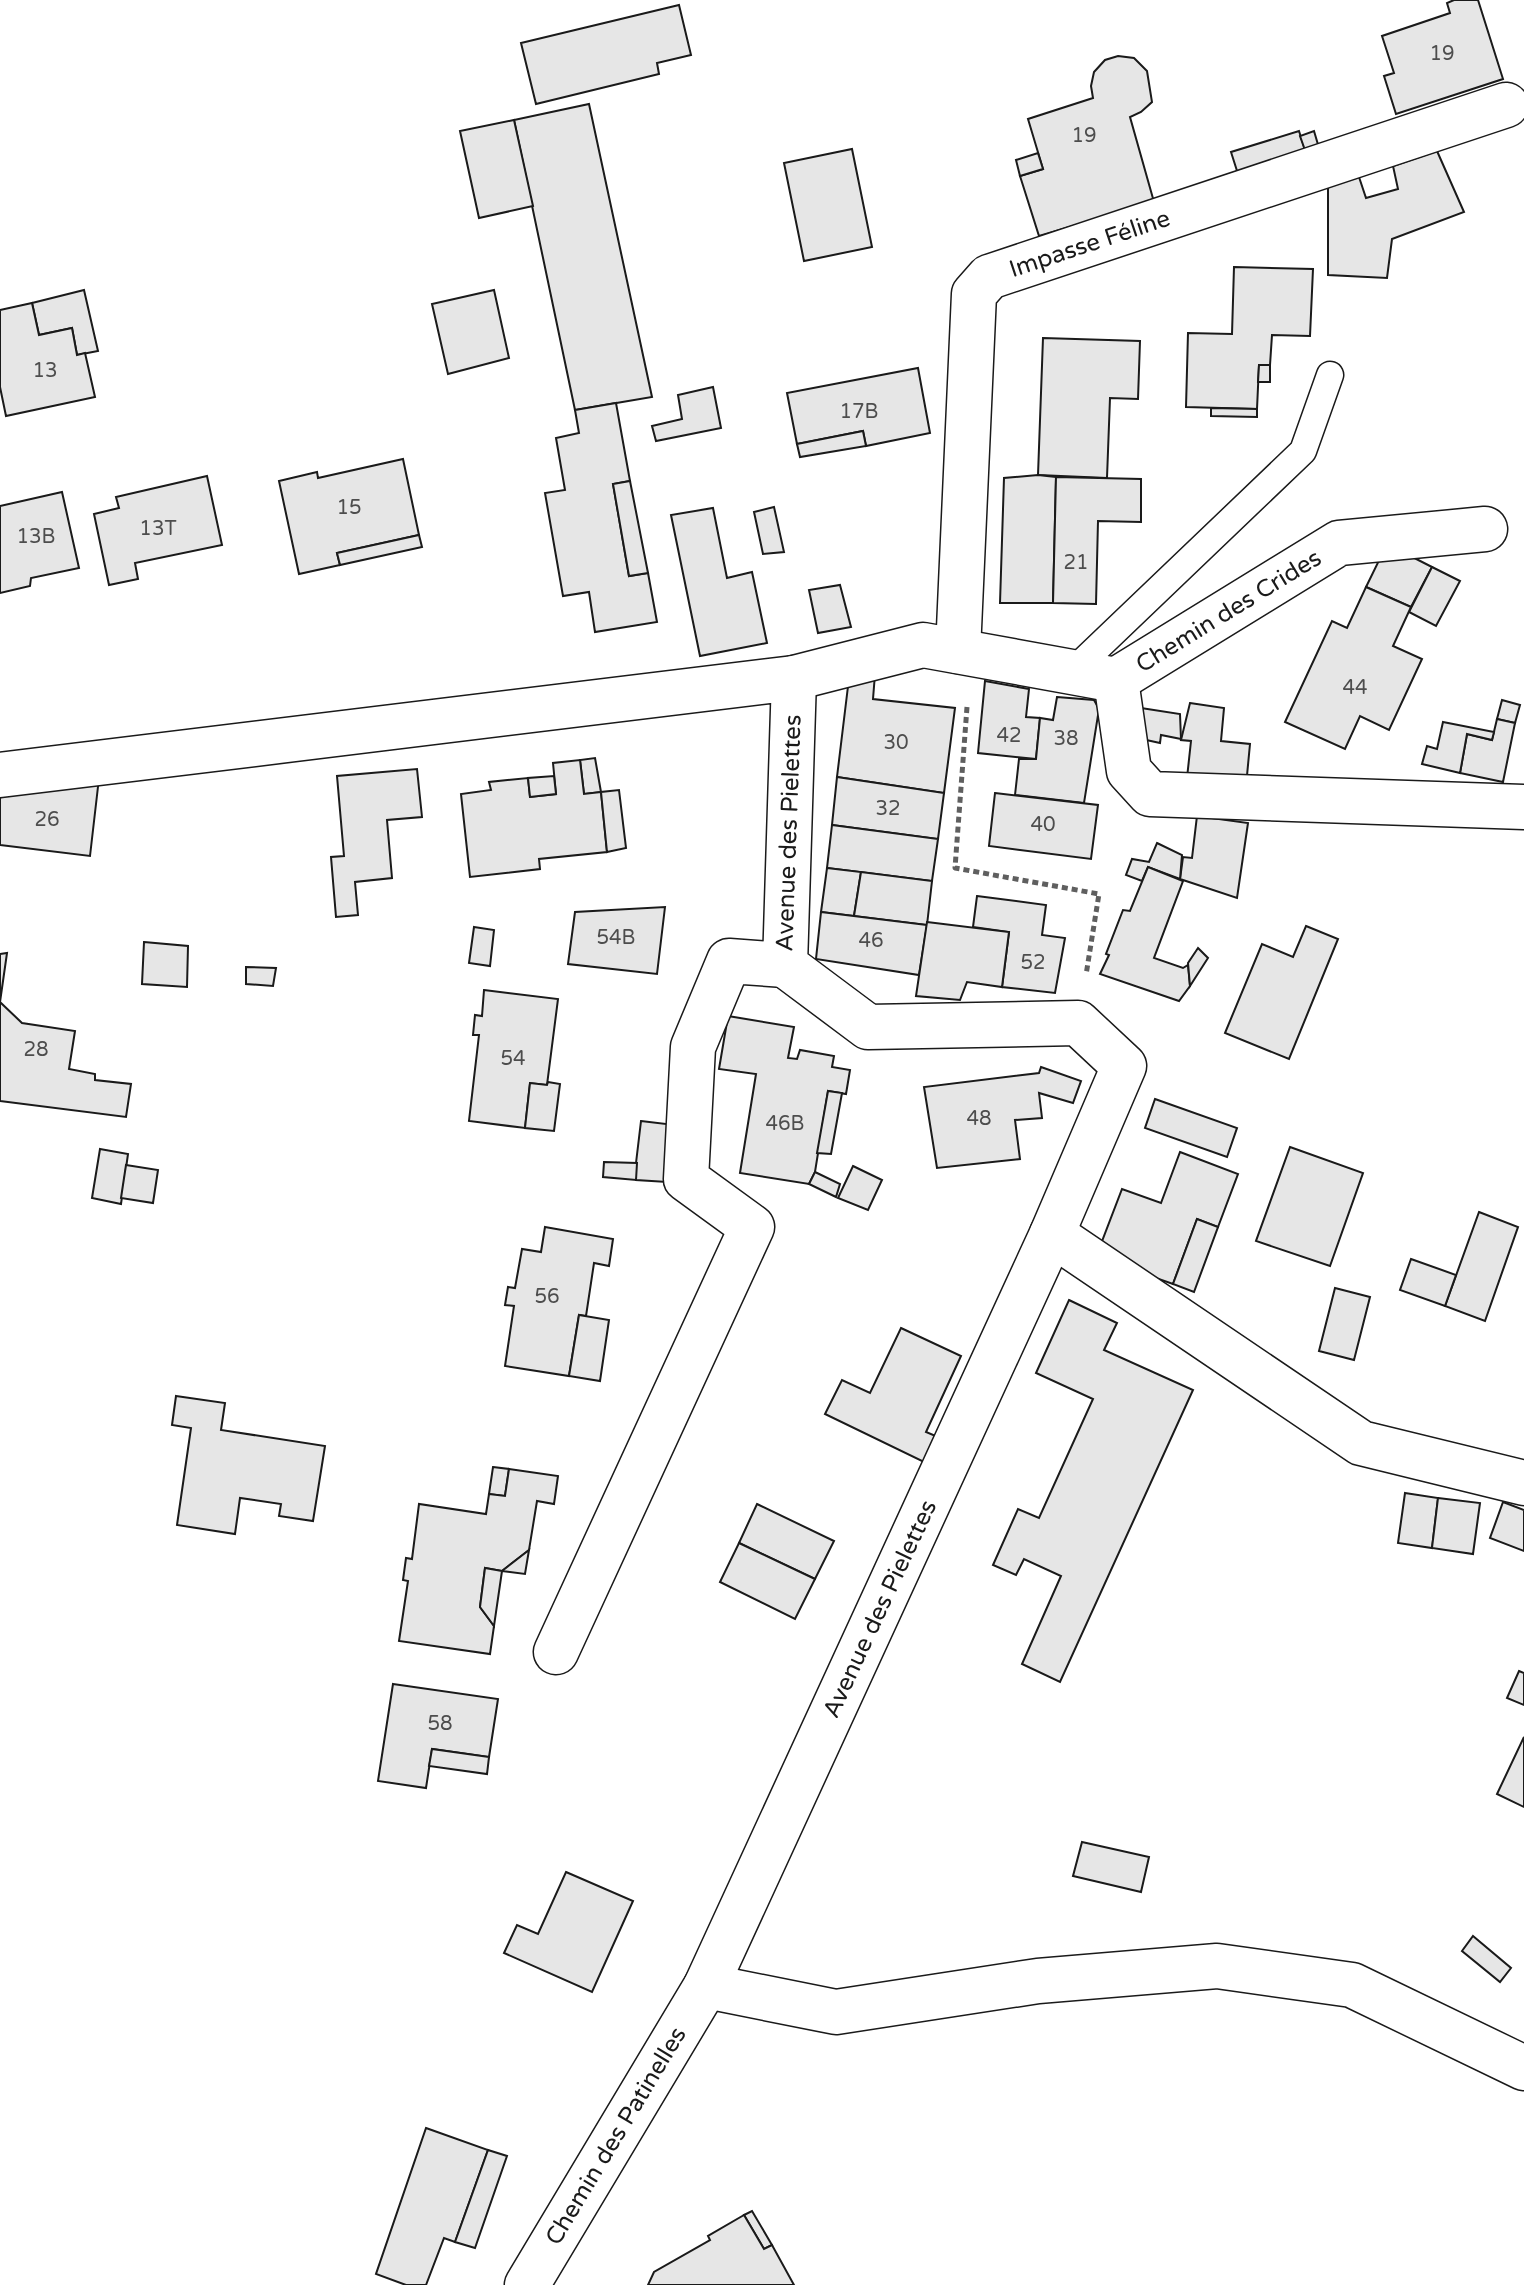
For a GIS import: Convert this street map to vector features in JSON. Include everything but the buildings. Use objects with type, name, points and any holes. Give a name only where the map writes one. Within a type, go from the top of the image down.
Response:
[{"type":"street","name":"Impasse Féline","points":[[964,652],[974,294],[989,277],[1506,105]]},
{"type":"street","name":"Chemin des Crides","points":[[1116,680],[1339,543],[1485,529]]},
{"type":"street","name":"Avenue des Pielettes","points":[[0,775],[794,678],[923,645],[1116,680]]},
{"type":"street","name":"Avenue des Pielettes","points":[[706,1986],[1052,1234],[1124,1066],[1078,1023],[868,1027],[785,965],[794,678]]},
{"type":"street","points":[[1116,680],[1129,771],[1150,794],[1524,807]]},
{"type":"street","points":[[556,1652],[752,1227],[686,1179],[693,1047],[729,961],[785,965]]},
{"type":"street","points":[[1052,1234],[1361,1443],[1524,1483]]},
{"type":"street","points":[[706,1986],[836,2012],[1038,1981],[1217,1966],[1352,1985],[1524,2068]]},
{"type":"street","name":"Chemin des Patinelles","points":[[527,2285],[706,1986]]},
{"type":"lane","points":[[1072,672],[1303,451],[1330,375]]},
{"type":"path","points":[[964,652],[955,868],[1099,894],[1078,1023]]}]
